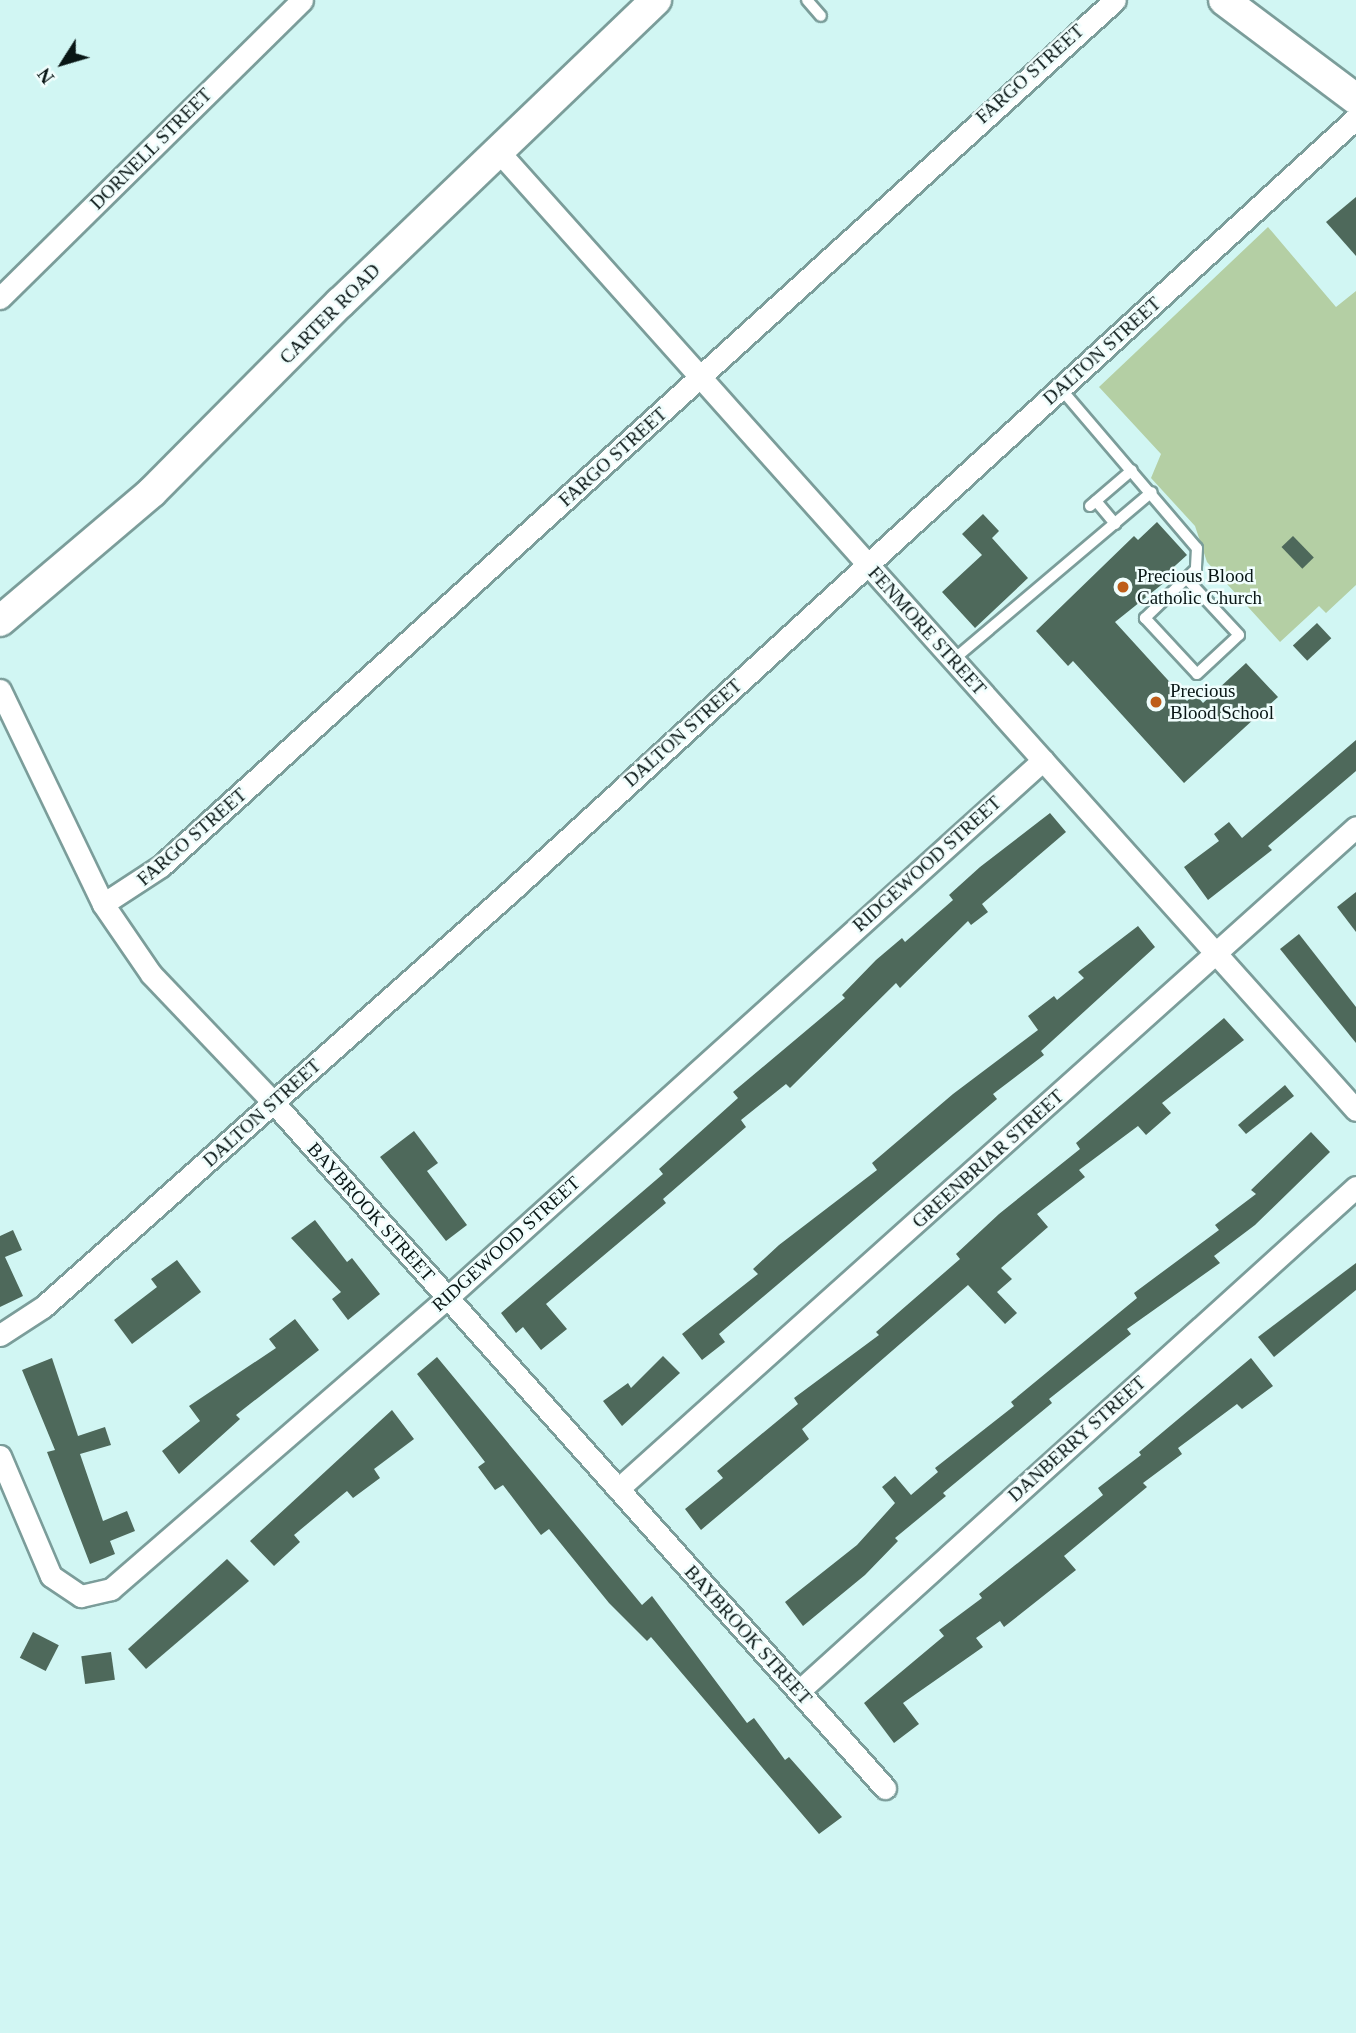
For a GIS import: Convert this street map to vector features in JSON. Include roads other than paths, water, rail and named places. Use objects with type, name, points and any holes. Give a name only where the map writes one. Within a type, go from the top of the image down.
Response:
[{"type":"main road","name":"CARTER ROAD","points":[[0,621],[152,492],[656,0]]},
{"type":"main road","points":[[1224,0],[1356,99]]},
{"type":"street","name":"DORNELL STREET","points":[[0,298],[302,0]]},
{"type":"street","name":"FARGO STREET","points":[[103,904],[161,866],[699,379],[1003,96],[1115,0]]},
{"type":"street","name":"DALTON STREET","points":[[0,1335],[43,1307],[274,1103],[1356,118]]},
{"type":"street","name":"FENMORE STREET","points":[[499,152],[699,379],[1356,1110]]},
{"type":"street","name":"BAYBROOK STREET","points":[[0,690],[103,904],[151,974],[274,1103],[885,1788]]},
{"type":"street","name":"RIDGEWOOD STREET","points":[[0,1456],[51,1577],[73,1592],[96,1595],[183,1531],[447,1298],[1043,760]]},
{"type":"street","name":"GREENBRIAR STREET","points":[[618,1489],[1356,827]]},
{"type":"street","name":"DANBERRY STREET","points":[[799,1691],[1356,1187]]},
{"type":"lane","points":[[807,0],[821,16]]},
{"type":"lane","points":[[1061,389],[1152,492],[1197,548],[1196,569],[1145,618],[1197,674],[1239,635],[1187,579]]},
{"type":"lane","points":[[1115,524],[1093,503],[1132,470]]},
{"type":"lane","points":[[953,660],[1152,492]]},
{"type":"place","name":"Precious Blood Catholic Church","points":[[1123,587]]},
{"type":"place","name":"Precious Blood School","points":[[1156,702]]}]
